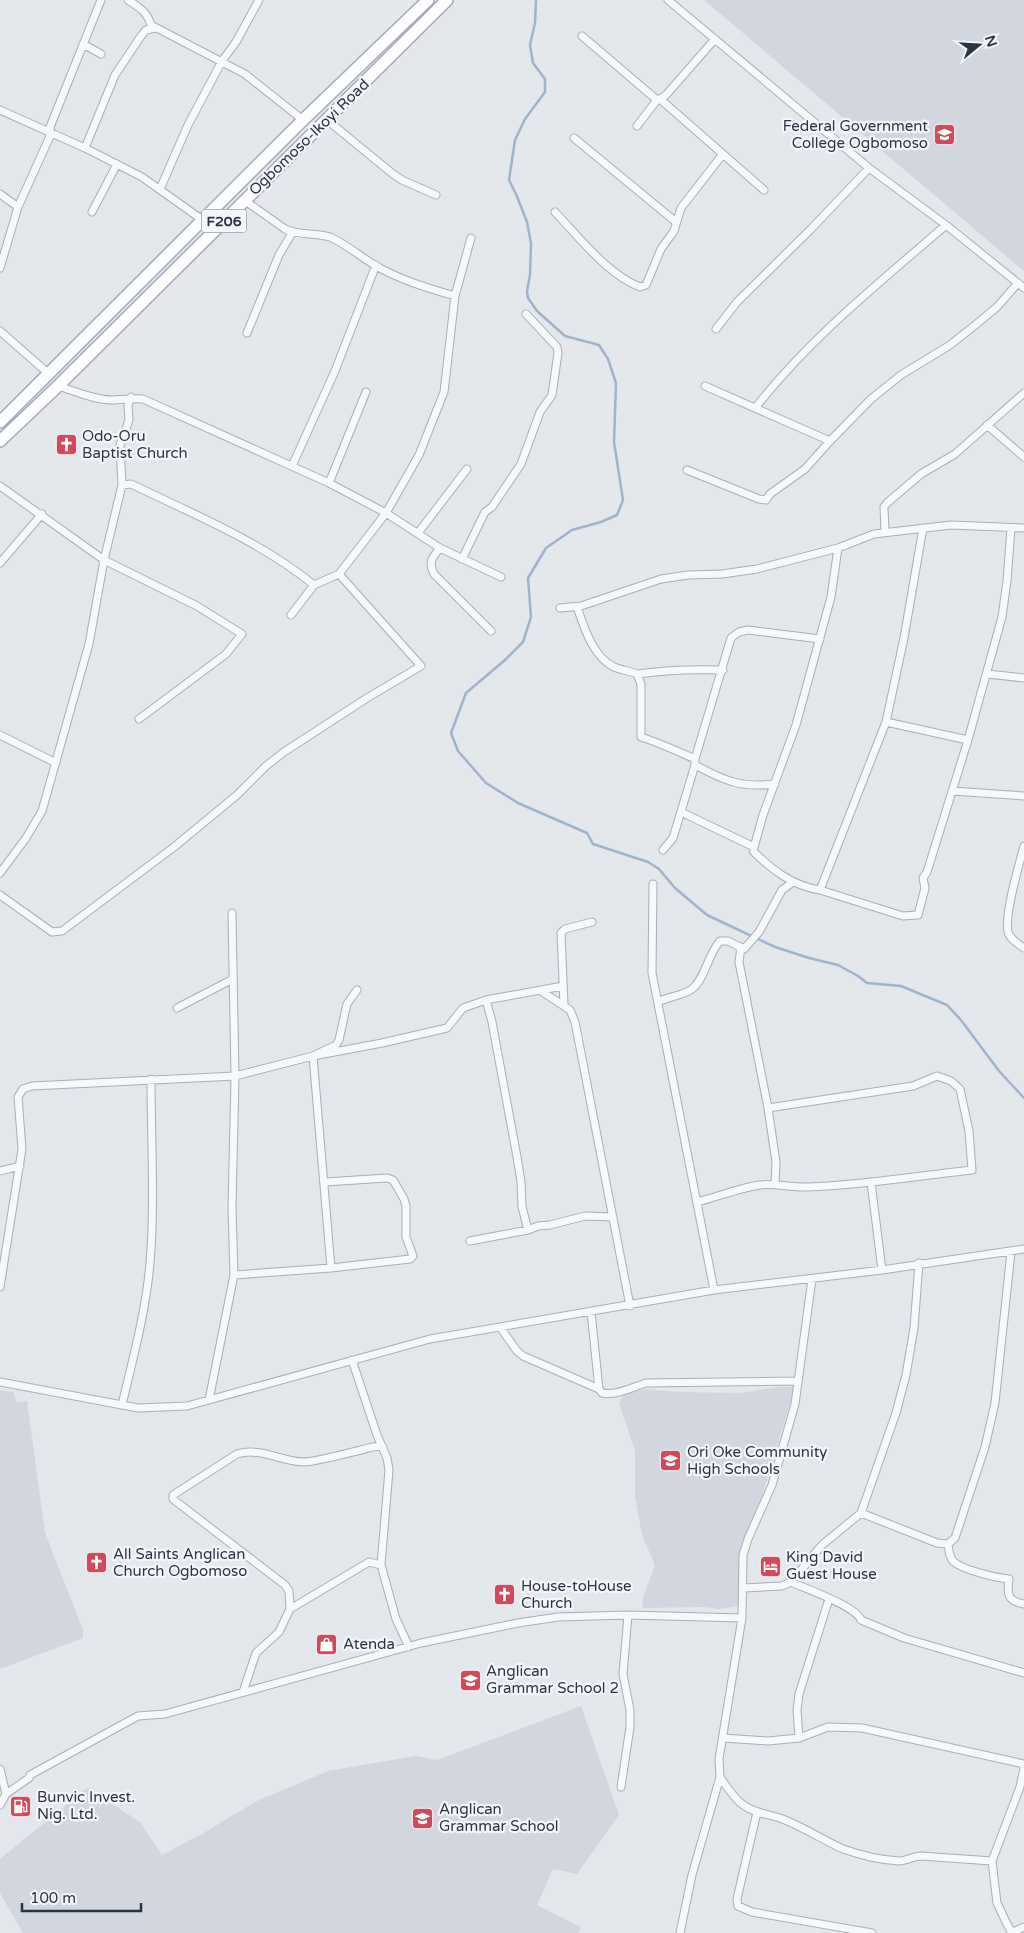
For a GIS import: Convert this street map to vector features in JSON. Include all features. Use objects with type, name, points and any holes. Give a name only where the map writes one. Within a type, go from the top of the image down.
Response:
[{"type":"main road","name":"Ogbomoso-Ikoyi Road","points":[[0,422],[304,120],[428,0]]},
{"type":"main road","name":"Ogbomoso-Ikoyi Road","points":[[0,441],[58,386],[447,0]]},
{"type":"street","points":[[0,268],[18,207],[51,134],[50,127],[101,0]]},
{"type":"street","points":[[128,0],[143,10],[149,17],[151,25],[245,74],[304,120]]},
{"type":"street","points":[[160,190],[188,125],[222,61],[236,42],[260,0]]},
{"type":"street","points":[[668,0],[869,168],[1024,288]]},
{"type":"street","points":[[85,148],[115,75],[146,30],[157,28]]},
{"type":"street","points":[[582,36],[764,190]]},
{"type":"street","points":[[637,126],[658,99],[666,95],[714,39]]},
{"type":"street","points":[[83,44],[102,54]]},
{"type":"street","points":[[0,110],[85,148],[142,177],[204,221],[214,231]]},
{"type":"street","points":[[327,120],[393,174],[436,195]]},
{"type":"street","points":[[574,138],[676,222]]},
{"type":"street","points":[[555,212],[610,269],[627,283],[640,287],[646,284],[661,249],[674,231],[681,208],[723,154]]},
{"type":"street","points":[[92,212],[117,164]]},
{"type":"street","points":[[716,329],[737,302],[869,168]]},
{"type":"street","points":[[0,194],[18,207]]},
{"type":"street","points":[[244,200],[292,233],[320,235],[331,238],[376,265],[414,284],[455,296]]},
{"type":"street","points":[[756,407],[780,377],[838,318],[870,293],[946,226]]},
{"type":"street","points":[[247,333],[279,255],[292,233]]},
{"type":"street","points":[[291,615],[314,585],[340,574],[386,513],[419,455],[444,392],[455,296],[471,238]]},
{"type":"street","points":[[292,466],[335,371],[376,265]]},
{"type":"street","points":[[687,470],[759,499],[766,500],[770,494],[805,469],[871,399],[900,375],[950,345],[997,307],[1018,283]]},
{"type":"street","points":[[462,559],[485,512],[492,507],[521,464],[540,412],[552,395],[558,353],[557,347],[526,314]]},
{"type":"street","points":[[0,331],[49,374]]},
{"type":"street","points":[[58,386],[95,398],[111,400],[131,397],[143,399],[329,483],[386,513],[440,548],[501,577]]},
{"type":"street","points":[[705,386],[830,441]]},
{"type":"street","points":[[329,483],[366,392]]},
{"type":"street","points":[[885,532],[884,508],[887,503],[921,474],[955,454],[1024,393]]},
{"type":"street","points":[[0,873],[26,838],[42,811],[89,644],[104,560],[122,485],[120,445],[129,420],[128,405],[131,397]]},
{"type":"street","points":[[987,425],[1024,457]]},
{"type":"street","points":[[418,534],[467,468]]},
{"type":"street","points":[[122,485],[130,484],[225,528],[292,568],[314,585]]},
{"type":"street","points":[[0,486],[42,514],[104,560],[181,597],[242,634],[226,654],[139,719]]},
{"type":"street","points":[[0,563],[42,514]]},
{"type":"street","points":[[560,608],[577,607],[661,579],[756,569],[838,548],[861,538],[885,532],[950,525],[1024,528]]},
{"type":"street","points":[[820,890],[886,722],[904,638],[923,528]]},
{"type":"street","points":[[838,548],[831,597],[796,725],[753,851],[767,865],[793,882],[902,916],[918,915],[925,888],[923,878],[927,872],[968,740],[1002,617],[1008,581],[1012,528]]},
{"type":"street","points":[[440,548],[430,560],[430,566],[434,574],[491,631]]},
{"type":"street","points":[[0,895],[52,932],[62,931],[174,847],[237,795],[266,766],[284,752],[367,698],[421,666],[340,574]]},
{"type":"street","points":[[577,607],[584,628],[599,653],[613,666],[637,674],[695,669],[723,670]]},
{"type":"street","points":[[663,850],[673,838],[732,638],[739,632],[748,630],[820,639]]},
{"type":"street","points":[[637,674],[640,684],[641,737],[667,746],[714,775],[754,787],[775,784]]},
{"type":"street","points":[[987,674],[1024,678]]},
{"type":"street","points":[[886,722],[968,740]]},
{"type":"street","points":[[0,735],[56,763]]},
{"type":"street","points":[[952,791],[1024,796]]},
{"type":"street","points":[[681,812],[754,847]]},
{"type":"street","points":[[1024,846],[1010,903],[1007,930],[1010,937],[1024,948]]},
{"type":"street","points":[[658,1002],[692,989],[698,982],[713,949],[720,941],[728,940],[744,949],[759,932],[782,890],[793,882]]},
{"type":"street","points":[[653,884],[652,972],[714,1290]]},
{"type":"street","points":[[209,1400],[234,1275],[232,1207],[235,1076],[232,913]]},
{"type":"street","points":[[564,1005],[561,933],[565,929],[592,922]]},
{"type":"street","points":[[741,947],[740,962],[768,1108],[776,1162],[775,1184]]},
{"type":"street","points":[[177,1008],[233,979]]},
{"type":"street","points":[[0,1287],[22,1149],[18,1097],[23,1090],[32,1086],[235,1076],[264,1067],[382,1044],[446,1028],[463,1008],[486,1000],[563,986]]},
{"type":"street","points":[[313,1056],[336,1045],[339,1040],[347,1004],[357,990]]},
{"type":"street","points":[[541,991],[570,1010],[575,1022],[630,1306]]},
{"type":"street","points":[[486,1000],[492,1022],[517,1157],[521,1181],[522,1207],[528,1230]]},
{"type":"street","points":[[313,1056],[331,1268]]},
{"type":"street","points":[[697,1202],[757,1186],[775,1184],[791,1187],[809,1187],[972,1170],[969,1131],[960,1089],[956,1084],[937,1076],[913,1086],[768,1108]]},
{"type":"street","points":[[122,1405],[144,1312],[150,1263],[152,1228],[151,1079]]},
{"type":"street","points":[[0,1170],[20,1166]]},
{"type":"street","points":[[234,1275],[331,1268],[410,1259],[413,1256],[406,1237],[406,1206],[393,1180],[387,1178],[325,1182]]},
{"type":"street","points":[[871,1182],[882,1270]]},
{"type":"street","points":[[470,1240],[528,1230],[585,1216],[614,1217]]},
{"type":"street","points":[[0,1382],[138,1408],[187,1406],[430,1339],[714,1290],[882,1270],[919,1263],[1024,1249]]},
{"type":"street","points":[[861,1513],[937,1543],[948,1544],[955,1538],[985,1446],[996,1403],[1011,1252]]},
{"type":"street","points":[[743,1588],[782,1586],[791,1582],[822,1545],[861,1513],[896,1414],[906,1375],[914,1328],[919,1263]]},
{"type":"street","points":[[680,1933],[692,1875],[720,1777],[719,1759],[742,1618],[743,1555],[748,1539],[772,1485],[795,1404],[812,1279]]},
{"type":"street","points":[[591,1312],[599,1389]]},
{"type":"street","points":[[500,1327],[517,1351],[524,1356],[599,1389],[602,1393],[606,1394],[646,1383],[798,1381]]},
{"type":"street","points":[[352,1360],[377,1435],[383,1447],[389,1470],[381,1565],[396,1619],[409,1647]]},
{"type":"street","points":[[373,1445],[377,1435]]},
{"type":"street","points":[[243,1692],[256,1653],[279,1632],[290,1609],[289,1590],[178,1503],[173,1495],[237,1454],[245,1452],[304,1462],[362,1450],[373,1445],[383,1447]]},
{"type":"street","points":[[948,1544],[950,1557],[955,1563],[995,1577],[1009,1579],[1007,1593],[1011,1599],[1024,1604]]},
{"type":"street","points":[[290,1609],[369,1562],[381,1565]]},
{"type":"street","points":[[791,1582],[840,1603],[860,1615],[861,1620],[904,1638],[1024,1672]]},
{"type":"street","points":[[799,1738],[797,1710],[799,1694],[829,1599]]},
{"type":"street","points":[[0,1805],[6,1794],[33,1773],[138,1716],[165,1714],[409,1647],[518,1623],[558,1617],[628,1614],[742,1618]]},
{"type":"street","points":[[621,1787],[630,1728],[630,1710],[624,1674],[628,1614]]},
{"type":"street","points":[[723,1738],[768,1741],[799,1738],[828,1727],[845,1726],[862,1728],[1024,1764]]},
{"type":"street","points":[[0,1768],[6,1794]]},
{"type":"street","points":[[1024,1768],[1022,1787],[992,1861],[998,1903],[1012,1933],[1024,1927]]},
{"type":"street","points":[[720,1777],[730,1792],[743,1805],[757,1812],[782,1819],[809,1830],[842,1848],[878,1858],[902,1861],[911,1857],[921,1856],[992,1861]]},
{"type":"street","points":[[757,1812],[738,1906],[752,1912],[872,1933]]},
{"type":"shaded area","name":"Federal Government College Ogbomoso","points":[[704,0],[1024,0],[1024,271]]},
{"type":"shaded area","name":"Ori Oke Community High Schools","points":[[779,1387],[795,1387],[762,1496],[743,1544],[738,1606],[719,1609],[703,1607],[643,1608],[642,1600],[655,1565],[642,1535],[635,1497],[635,1451],[619,1403],[623,1395],[646,1389],[677,1392],[741,1393]]},
{"type":"shaded area","points":[[0,1390],[13,1392],[17,1402],[27,1401],[45,1533],[83,1630],[83,1638],[0,1669]]},
{"type":"shaded area","name":"Anglican Grammar School","points":[[581,1706],[619,1815],[577,1874],[553,1869],[537,1905],[581,1927],[578,1933],[23,1933],[0,1893],[0,1859],[87,1788],[140,1822],[162,1855],[202,1834],[257,1801],[328,1771],[415,1756],[437,1760]]},
{"type":"waterway","points":[[536,0],[535,23],[530,45],[533,63],[545,79],[545,92],[525,119],[515,140],[509,180],[527,222],[531,243],[528,298],[537,311],[565,336],[599,345],[608,359],[616,383],[614,442],[623,500],[617,515],[601,522],[572,530],[546,548],[528,578],[531,617],[523,642],[466,693],[451,733],[458,751],[486,783],[518,803],[587,833],[593,844],[648,862],[659,869],[675,888],[707,915],[775,947],[838,965],[867,983],[901,986],[947,1005],[961,1020],[999,1071],[1024,1098]]},
{"type":"place","name":"Federal Government College Ogbomoso","points":[[944,135]]},
{"type":"place","name":"Odo-Oru Baptist Church","points":[[66,445]]},
{"type":"place","name":"Ori Oke Community High Schools","points":[[671,1461]]},
{"type":"place","name":"All Saints Anglican Church Ogbomoso","points":[[97,1563]]},
{"type":"place","name":"King David Guest House","points":[[770,1566]]},
{"type":"place","name":"House-toHouse Church","points":[[505,1595]]},
{"type":"place","name":"Atenda","points":[[327,1644]]},
{"type":"place","name":"Anglican Grammar School 2","points":[[470,1680]]},
{"type":"place","name":"Bunvic Invest. Nig. Ltd.","points":[[21,1806]]},
{"type":"place","name":"Anglican Grammar School","points":[[423,1818]]}]
